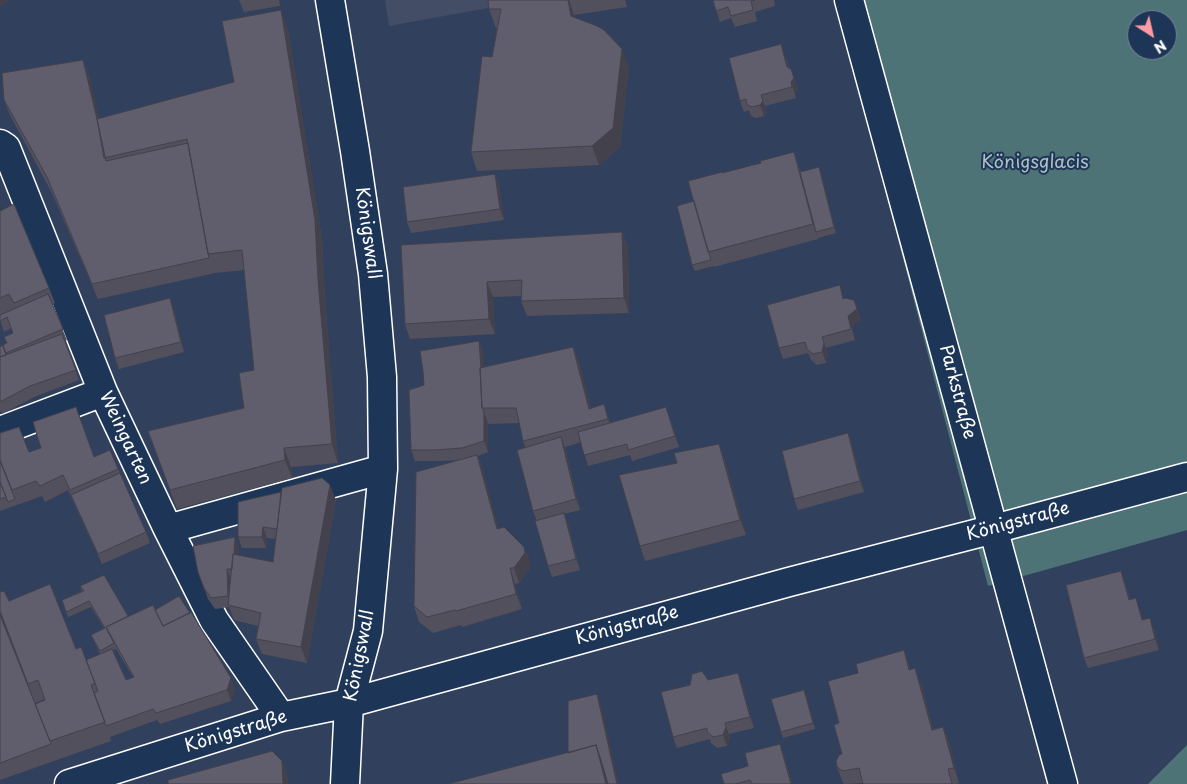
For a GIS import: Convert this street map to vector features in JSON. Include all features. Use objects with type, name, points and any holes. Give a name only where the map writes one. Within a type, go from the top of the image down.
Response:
[{"type":"street","name":"Königswall","points":[[330,0],[373,274],[382,377],[383,469],[368,632],[349,703],[345,784]]},
{"type":"street","name":"Parkstraße","points":[[849,0],[1063,784]]},
{"type":"street","name":"Weingarten","points":[[0,144],[6,148],[103,392],[168,529],[214,620],[281,717]]},
{"type":"street","points":[[0,431],[103,392]]},
{"type":"street","points":[[168,529],[383,469]]},
{"type":"street","name":"Königstraße","points":[[69,784],[281,717],[349,703],[789,582],[1187,477]]},
{"type":"shaded area","points":[[385,0],[532,0],[389,26]]},
{"type":"green space","name":"Königsglacis","points":[[836,0],[1187,0],[1187,530],[988,586]]},
{"type":"green space","points":[[1187,745],[1187,784],[1148,784]]},
{"type":"building","points":[[488,0],[568,0],[571,16],[604,30],[622,49],[613,128],[592,146],[471,152],[482,56],[492,57],[501,9],[489,9]]},
{"type":"building","points":[[713,0],[755,0],[751,1],[753,10],[731,16],[728,7],[716,11]]},
{"type":"building","points":[[281,10],[315,220],[318,280],[332,444],[284,448],[285,460],[170,490],[148,431],[244,408],[239,373],[254,370],[242,250],[208,254],[187,139],[104,158],[97,119],[234,82],[222,21]]},
{"type":"building","points":[[781,44],[787,67],[791,69],[794,78],[791,82],[792,87],[761,95],[763,101],[760,105],[752,107],[747,105],[746,99],[740,101],[729,58]]},
{"type":"building","points":[[83,60],[106,161],[188,143],[209,258],[92,284],[47,177],[4,100],[2,73]]},
{"type":"building","points":[[794,152],[813,224],[708,252],[688,181],[761,163],[760,161]]},
{"type":"building","points":[[819,167],[834,227],[816,232],[800,172]]},
{"type":"building","points":[[495,174],[500,209],[407,222],[403,187]]},
{"type":"building","points":[[694,201],[711,260],[692,265],[677,206]]},
{"type":"building","points":[[14,204],[49,288],[14,303],[9,294],[0,298],[0,211]]},
{"type":"building","points":[[622,232],[624,298],[521,301],[522,280],[487,282],[489,319],[405,324],[401,245]]},
{"type":"building","points":[[840,285],[843,299],[854,300],[857,309],[848,316],[851,329],[822,337],[824,343],[822,352],[813,354],[807,349],[805,342],[779,348],[767,305]]},
{"type":"building","points":[[48,294],[63,329],[6,353],[3,345],[7,343],[4,337],[13,333],[7,317],[0,321],[0,315]]},
{"type":"building","points":[[170,298],[181,342],[115,358],[104,315]]},
{"type":"building","points":[[62,334],[76,370],[30,386],[0,402],[0,357]]},
{"type":"building","points":[[479,341],[484,441],[462,448],[411,450],[409,390],[424,385],[420,351]]},
{"type":"building","points":[[0,346],[3,346],[6,355],[0,357]]},
{"type":"building","points":[[573,347],[589,409],[604,404],[608,419],[523,441],[516,408],[482,408],[480,368]]},
{"type":"building","points":[[76,407],[94,457],[110,450],[118,469],[70,490],[63,475],[40,486],[36,481],[12,490],[0,460],[0,433],[19,427],[29,452],[41,448],[33,422]]},
{"type":"building","points":[[666,407],[675,436],[628,450],[627,444],[584,455],[578,432]]},
{"type":"building","points":[[848,433],[860,481],[794,499],[782,451]]},
{"type":"building","points":[[561,437],[576,499],[533,511],[517,450]]},
{"type":"building","points":[[719,444],[740,520],[640,546],[619,475],[677,463],[674,453]]},
{"type":"building","points":[[477,455],[497,529],[504,527],[524,547],[525,553],[514,568],[510,568],[516,594],[427,617],[414,606],[416,472]]},
{"type":"building","points":[[0,461],[15,499],[8,502],[0,482]]},
{"type":"building","points":[[120,473],[146,532],[98,554],[71,495]]},
{"type":"building","points":[[322,478],[330,485],[301,647],[256,639],[261,613],[228,605],[233,554],[273,562],[282,488]]},
{"type":"building","points":[[0,482],[6,497],[0,499]]},
{"type":"building","points":[[281,492],[277,529],[263,527],[262,537],[238,537],[238,502]]},
{"type":"building","points":[[564,513],[576,559],[548,566],[535,521]]},
{"type":"building","points":[[235,537],[232,569],[227,569],[228,596],[211,598],[204,588],[198,572],[193,546]]},
{"type":"building","points":[[1121,571],[1129,600],[1136,598],[1142,620],[1150,618],[1155,639],[1084,658],[1066,585]]},
{"type":"building","points":[[104,575],[128,616],[106,627],[114,643],[100,651],[91,635],[105,628],[89,601],[66,612],[62,600],[84,591],[80,586]]},
{"type":"building","points":[[50,584],[76,649],[81,647],[83,652],[95,683],[91,685],[105,722],[50,741],[35,704],[45,700],[38,680],[28,684],[0,611],[0,592],[4,591],[9,601]]},
{"type":"building","points":[[179,596],[190,613],[163,626],[155,610]]},
{"type":"building","points":[[153,605],[163,626],[191,612],[231,678],[227,690],[156,713],[153,709],[106,726],[94,693],[98,691],[86,660],[112,649],[126,680],[134,677],[106,627]]},
{"type":"building","points":[[0,615],[51,744],[0,763]]},
{"type":"building","points":[[904,650],[909,670],[915,668],[932,730],[943,727],[954,768],[948,769],[952,784],[863,784],[859,768],[843,771],[837,767],[836,761],[839,755],[842,754],[834,725],[839,723],[828,681],[858,673],[856,664]]},
{"type":"building","points":[[702,671],[708,680],[738,673],[750,717],[725,723],[726,727],[723,735],[713,737],[707,732],[707,728],[673,737],[661,692],[690,685],[692,674]]},
{"type":"building","points":[[804,690],[813,723],[781,732],[771,699]]},
{"type":"building","points":[[597,694],[617,784],[608,784],[596,745],[568,753],[568,701]]},
{"type":"building","points":[[780,744],[791,784],[752,784],[750,780],[735,784],[724,784],[721,774],[748,766],[745,753]]},
{"type":"building","points":[[596,745],[606,784],[448,784]]},
{"type":"building","points":[[272,751],[282,761],[283,784],[168,784],[168,780]]}]
